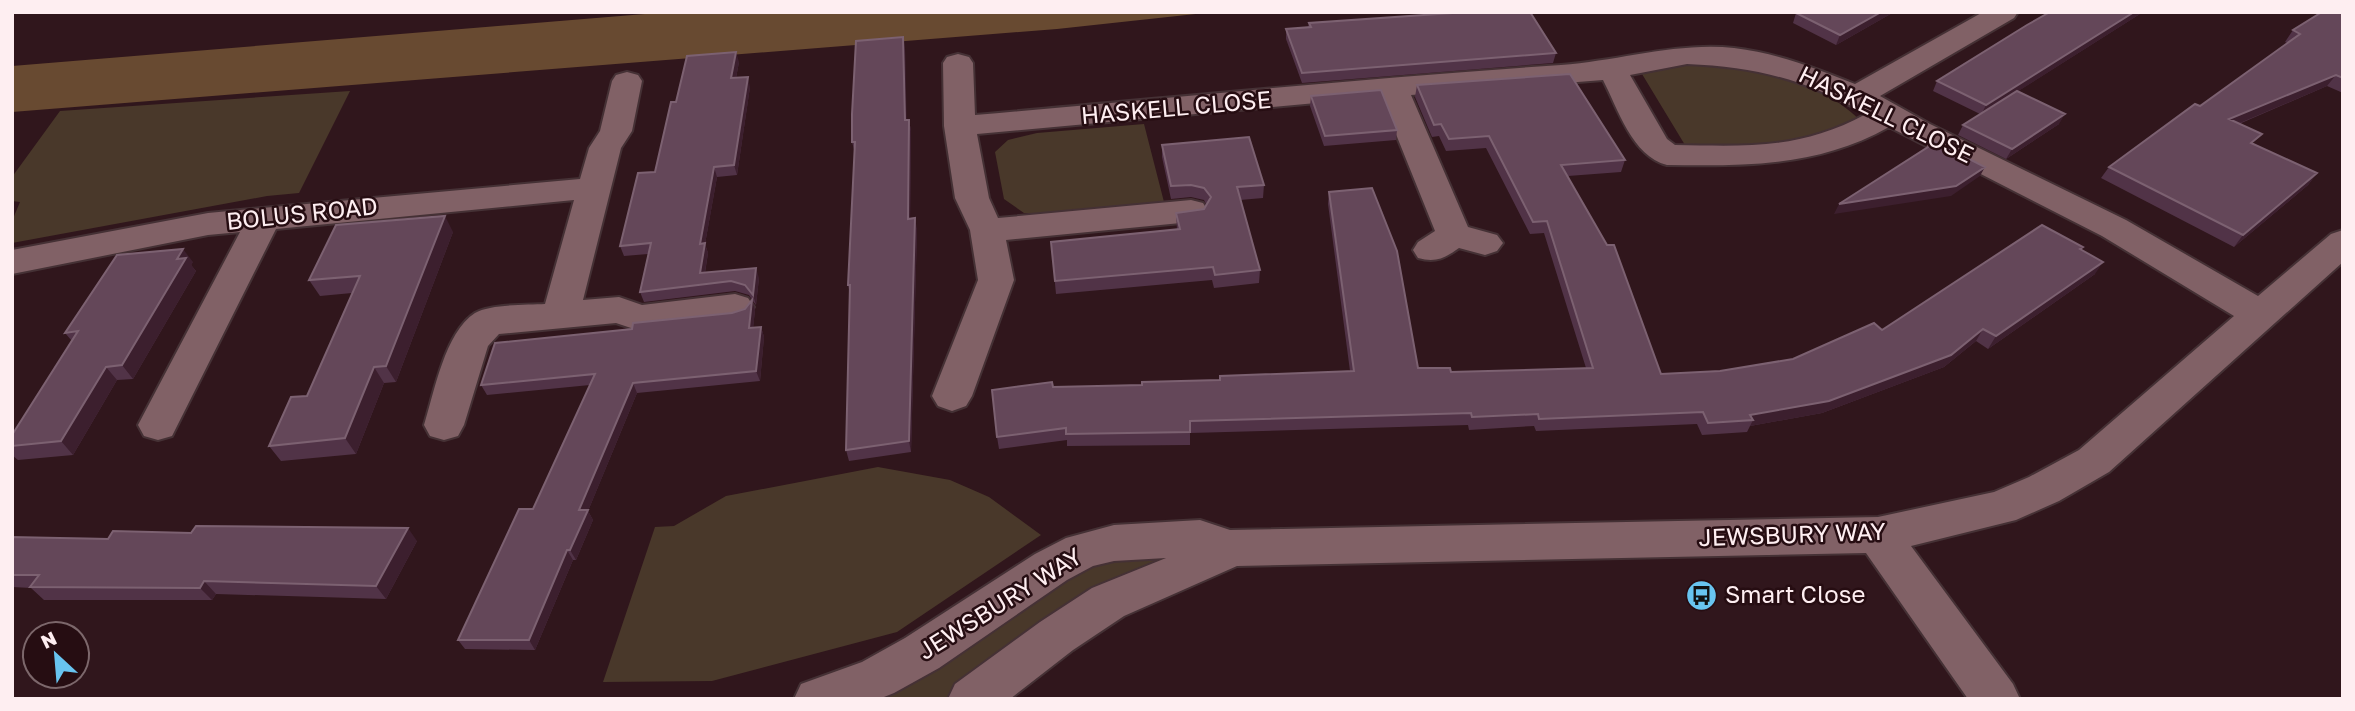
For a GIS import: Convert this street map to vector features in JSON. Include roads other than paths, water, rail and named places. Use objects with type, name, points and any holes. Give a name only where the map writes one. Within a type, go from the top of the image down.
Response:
[{"type":"street","points":[[1857,96],[2004,12]]},
{"type":"street","name":"HASKELL CLOSE","points":[[960,127],[1483,79],[1557,76],[1687,55],[1734,57],[1783,66],[1857,96],[2114,228],[2259,314]]},
{"type":"street","points":[[952,396],[996,281],[987,230],[972,198],[960,127],[958,63]]},
{"type":"street","points":[[1612,69],[1654,145],[1667,155],[1779,152],[1817,147],[1856,133],[1888,114]]},
{"type":"street","points":[[561,314],[605,148],[617,131],[627,81]]},
{"type":"street","points":[[1393,89],[1457,243]]},
{"type":"street","name":"BOLUS ROAD","points":[[12,262],[208,224],[594,188]]},
{"type":"street","points":[[987,230],[1191,211]]},
{"type":"street","points":[[158,425],[265,217]]},
{"type":"street","name":"JEWSBURY WAY","points":[[818,699],[877,678],[922,653],[1051,567],[1082,551],[1114,543],[1200,538],[1230,548],[1878,535],[2001,508],[2044,489],[2094,461],[2343,242]]},
{"type":"street","points":[[444,425],[471,340],[489,322],[619,310],[640,318],[735,307]]},
{"type":"street","points":[[1878,535],[1996,699]]},
{"type":"street","points":[[972,699],[1106,603],[1147,582],[1204,565],[1230,548]]},
{"type":"place","name":"Smart Close","points":[[1702,595]]}]
